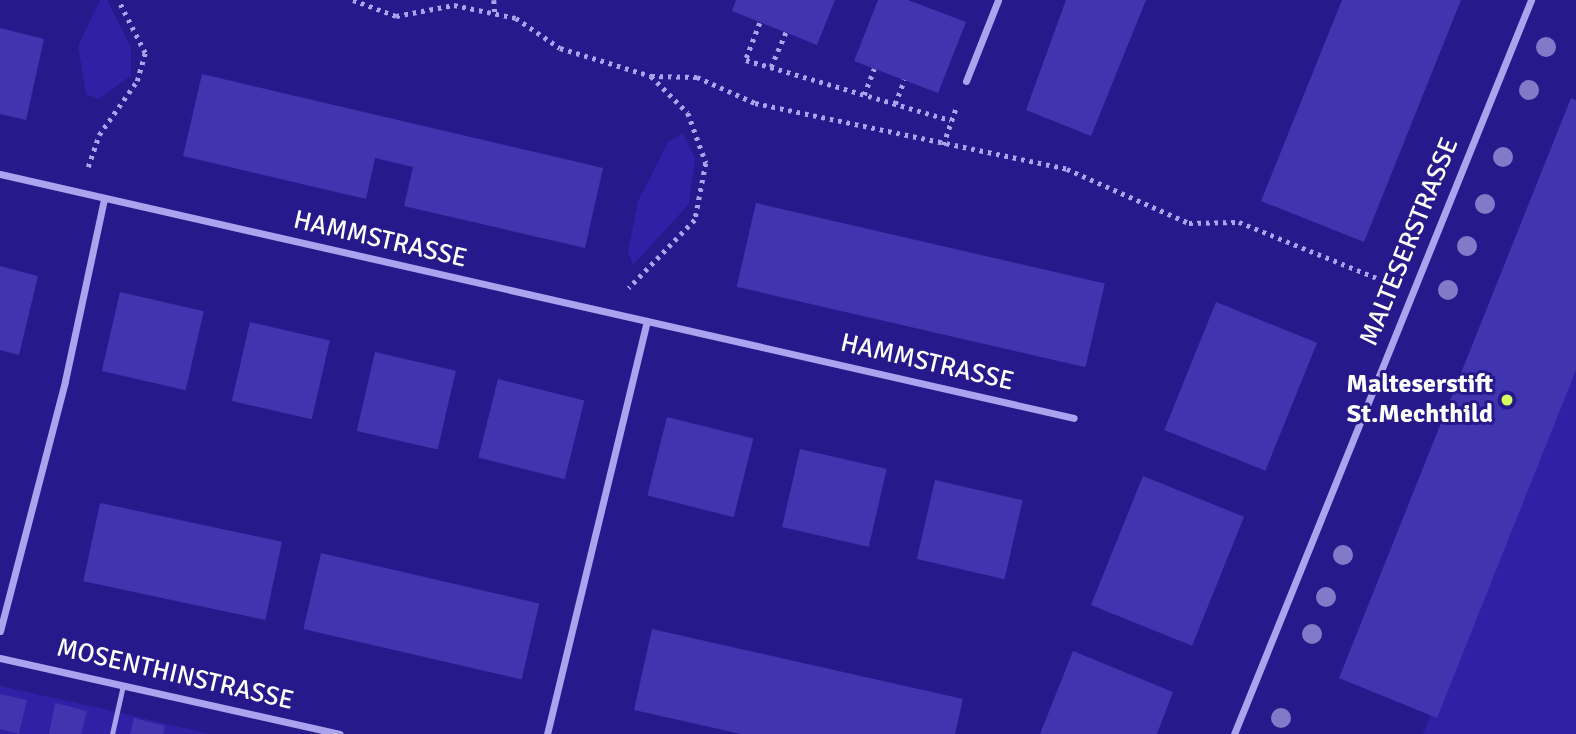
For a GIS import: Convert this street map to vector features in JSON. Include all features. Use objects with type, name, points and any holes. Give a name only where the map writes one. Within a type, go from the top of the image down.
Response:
[{"type":"street","points":[[967,81],[998,0]]},
{"type":"street","name":"MALTESERSTRASSE","points":[[1234,734],[1531,0]]},
{"type":"street","name":"HAMMSTRASSE","points":[[0,174],[1074,418]]},
{"type":"street","points":[[0,631],[65,381],[104,199]]},
{"type":"street","points":[[547,734],[647,321]]},
{"type":"street","name":"MOSENTHINSTRASSE","points":[[0,658],[340,734]]},
{"type":"lane","points":[[112,734],[123,685]]},
{"type":"path","points":[[80,193],[99,135],[137,80],[145,53],[118,0]]},
{"type":"path","points":[[354,0],[396,16],[454,5],[516,18],[560,48],[651,76],[697,77],[755,103],[943,145],[1068,169],[1189,223],[1239,222],[1384,281]]},
{"type":"path","points":[[494,0],[495,14]]},
{"type":"path","points":[[760,23],[746,60],[950,120],[943,145]]},
{"type":"path","points":[[771,67],[786,32]]},
{"type":"path","points":[[864,95],[874,69]]},
{"type":"path","points":[[606,312],[695,220],[706,163],[688,113],[651,76]]},
{"type":"path","points":[[895,104],[904,80]]},
{"type":"shaded area","points":[[100,0],[107,0],[131,48],[131,76],[98,99],[86,94],[78,46]]},
{"type":"shaded area","points":[[683,133],[695,158],[689,204],[633,265],[628,252],[638,201],[668,142]]},
{"type":"shaded area","points":[[1576,366],[1576,734],[1423,734]]},
{"type":"shaded area","points":[[0,686],[99,708],[210,734],[0,734]]},
{"type":"building","points":[[736,0],[835,0],[817,45],[732,11]]},
{"type":"building","points":[[878,0],[908,0],[966,22],[938,93],[854,61]]},
{"type":"building","points":[[1066,0],[1146,0],[1091,136],[1026,110]]},
{"type":"building","points":[[1342,0],[1461,0],[1364,242],[1261,201]]},
{"type":"building","points":[[0,28],[44,39],[26,120],[0,114]]},
{"type":"building","points":[[202,74],[603,168],[585,248],[404,206],[413,167],[375,158],[366,199],[183,156]]},
{"type":"building","name":"Malteserstift St.Mechthild","points":[[1571,98],[1576,100],[1576,370],[1437,718],[1339,678]]},
{"type":"building","points":[[756,203],[1105,284],[1085,367],[737,287]]},
{"type":"building","points":[[0,266],[38,276],[19,355],[0,350]]},
{"type":"building","points":[[120,292],[204,311],[186,390],[102,371]]},
{"type":"building","points":[[1216,302],[1317,343],[1265,471],[1164,430]]},
{"type":"building","points":[[250,322],[330,340],[312,419],[232,401]]},
{"type":"building","points":[[375,352],[456,371],[438,450],[357,431]]},
{"type":"building","points":[[498,379],[584,401],[565,479],[478,458]]},
{"type":"building","points":[[667,417],[753,439],[734,517],[647,496]]},
{"type":"building","points":[[800,449],[887,469],[869,547],[782,527]]},
{"type":"building","points":[[1143,476],[1244,517],[1192,646],[1091,605]]},
{"type":"building","points":[[935,480],[1023,500],[1004,579],[917,559]]},
{"type":"building","points":[[100,503],[282,542],[265,620],[83,581]]},
{"type":"building","points":[[321,553],[539,603],[522,679],[303,629]]},
{"type":"building","points":[[652,629],[963,699],[955,734],[741,734],[634,710]]},
{"type":"building","points":[[1073,651],[1173,692],[1157,734],[1040,734]]},
{"type":"building","points":[[0,694],[27,700],[19,734],[0,729]]},
{"type":"building","points":[[55,703],[87,711],[81,734],[49,734]]},
{"type":"building","points":[[134,718],[165,726],[163,734],[130,734]]},
{"type":"place","name":"Malteserstift St.Mechthild","points":[[1507,400]]}]
